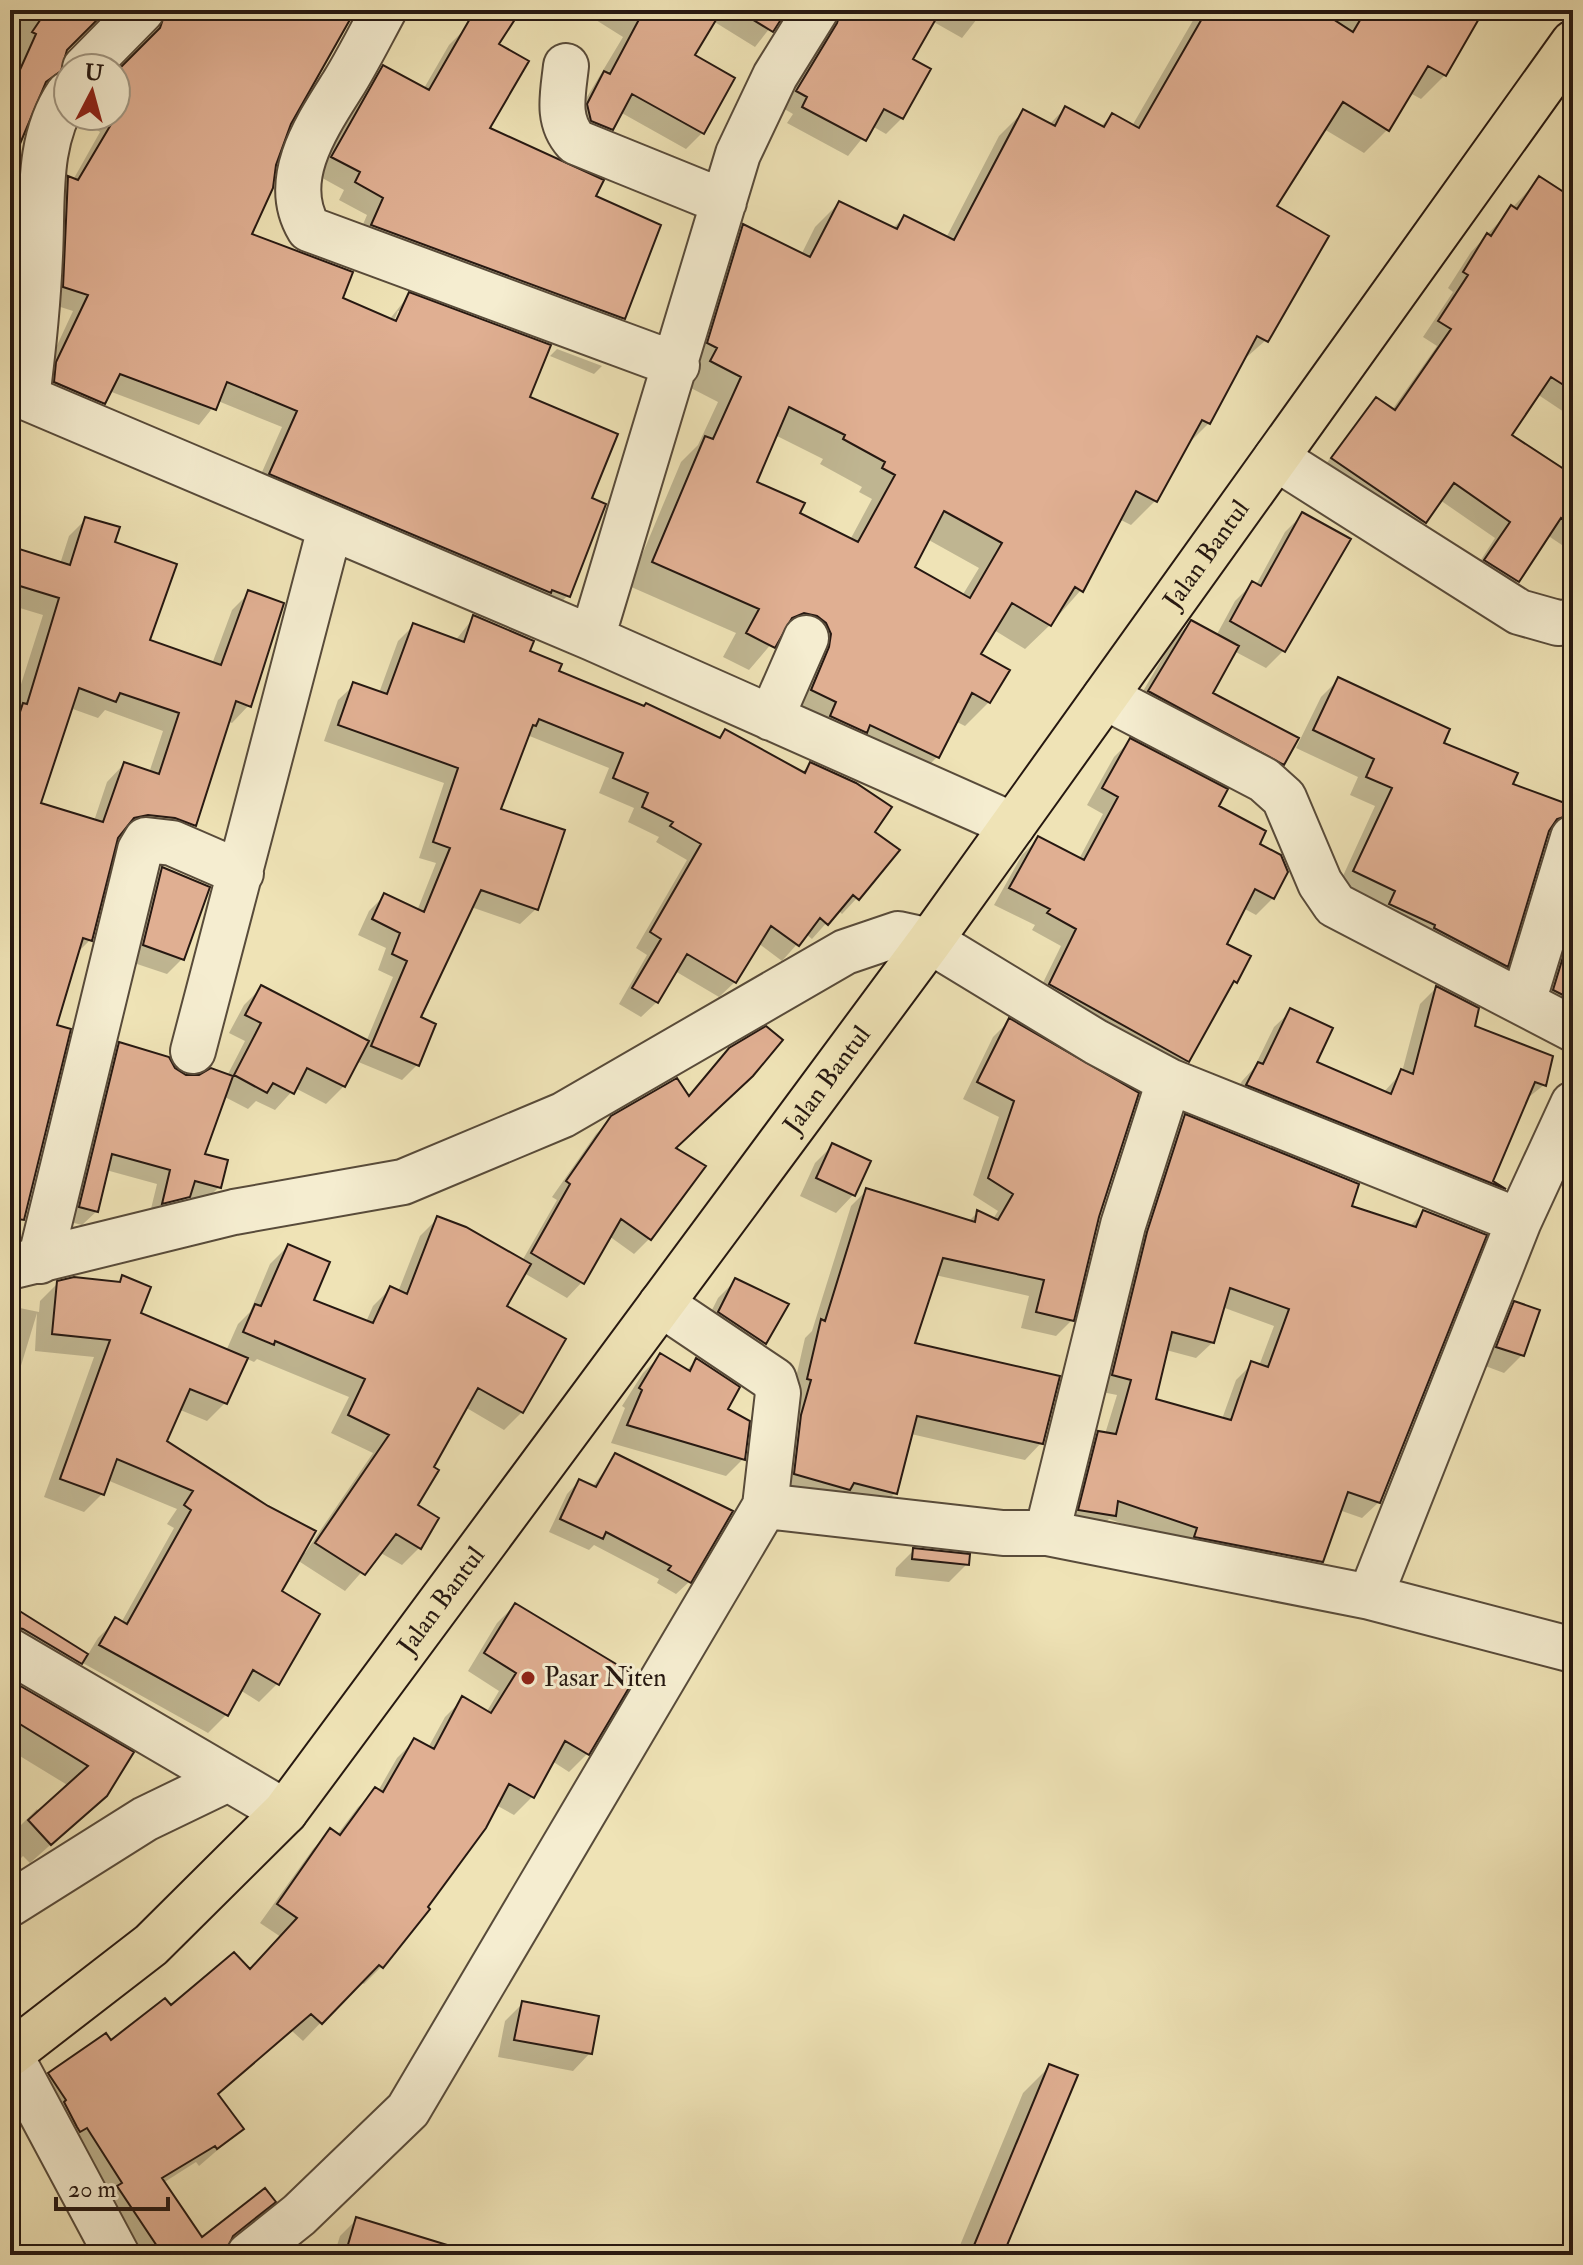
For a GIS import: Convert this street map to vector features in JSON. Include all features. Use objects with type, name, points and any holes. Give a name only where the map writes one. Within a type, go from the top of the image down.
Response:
[{"type":"main road","name":"Jalan Bantul","points":[[10,2054],[151,1945],[285,1812],[930,941],[1573,43]]},
{"type":"street","points":[[101,52],[142,10]]},
{"type":"street","points":[[384,10],[321,117],[298,172],[299,208],[309,229],[677,365]]},
{"type":"street","points":[[592,638],[677,365],[738,154],[754,115],[816,10]]},
{"type":"street","points":[[566,66],[562,111],[565,130],[576,142],[593,152],[724,202]]},
{"type":"street","points":[[52,128],[43,168],[40,256],[19,395],[592,638],[1013,825]]},
{"type":"street","points":[[1276,458],[1519,612],[1571,624]]},
{"type":"street","points":[[193,1051],[330,528]]},
{"type":"street","points":[[771,718],[806,638]]},
{"type":"street","points":[[1105,697],[1264,780],[1284,798],[1320,883],[1335,905],[1573,1029]]},
{"type":"street","points":[[1523,1002],[1573,838]]},
{"type":"street","points":[[241,873],[172,843],[146,840],[140,850],[25,1264],[234,1212],[403,1182],[563,1115],[845,952],[898,934],[930,941],[1096,1042],[1169,1081],[1519,1221]]},
{"type":"street","points":[[1047,1533],[1119,1240],[1169,1081]]},
{"type":"street","points":[[1370,1597],[1519,1221],[1573,1104]]},
{"type":"street","points":[[249,2255],[299,2215],[408,2110],[765,1506],[778,1393],[774,1380],[661,1304]]},
{"type":"street","points":[[765,1506],[1003,1533],[1047,1533],[1370,1597],[1573,1650]]},
{"type":"street","points":[[10,1651],[285,1812]]},
{"type":"street","points":[[10,1904],[145,1819],[228,1779]]},
{"type":"street","points":[[10,2054],[117,2255]]},
{"type":"building","points":[[47,10],[107,10],[66,52],[52,52],[52,78],[46,82],[14,158],[20,160],[14,271],[10,270],[10,92],[36,34],[32,32]]},
{"type":"building","points":[[166,10],[343,10],[352,16],[291,124],[276,165],[273,188],[252,234],[353,272],[343,298],[396,321],[409,292],[551,345],[530,397],[618,434],[592,498],[606,504],[570,597],[552,590],[551,593],[269,474],[297,411],[227,382],[216,410],[120,374],[105,404],[54,382],[56,362],[88,295],[63,287],[68,176],[78,180],[106,132],[132,132],[132,56],[160,28]]},
{"type":"building","points":[[475,10],[521,10],[499,44],[529,61],[490,128],[604,180],[596,196],[661,225],[625,319],[371,225],[383,198],[355,182],[360,172],[331,157],[383,65],[429,90]]},
{"type":"building","points":[[644,10],[722,10],[695,55],[735,78],[704,134],[632,94],[613,130],[591,121],[587,104],[604,71],[610,74]]},
{"type":"building","points":[[737,10],[787,10],[773,32]]},
{"type":"building","points":[[841,10],[941,10],[913,59],[931,69],[903,119],[884,109],[866,141],[802,107],[807,97],[796,91],[837,23]]},
{"type":"building","points":[[1207,10],[1319,10],[1353,32],[1366,10],[1484,10],[1446,76],[1428,66],[1389,131],[1343,102],[1277,206],[1329,236],[1268,342],[1257,336],[1210,424],[1202,420],[1157,502],[1136,491],[1083,592],[1075,587],[1051,626],[1012,603],[981,654],[1010,670],[990,703],[972,693],[939,758],[870,725],[867,733],[830,716],[836,702],[811,690],[829,647],[831,634],[826,623],[817,616],[804,613],[792,618],[775,648],[746,633],[759,609],[652,562],[705,436],[713,439],[741,377],[710,361],[717,348],[707,343],[743,224],[810,257],[839,201],[897,229],[904,215],[954,240],[1023,109],[1055,126],[1065,106],[1104,127],[1112,113],[1139,128]],"holes":[[[789,407],[845,435],[843,439],[885,462],[882,468],[895,475],[858,542],[800,513],[805,503],[757,482]],[[944,511],[1002,543],[970,598],[915,567]]]},
{"type":"building","points":[[1539,176],[1573,198],[1573,391],[1551,377],[1512,435],[1573,475],[1573,526],[1561,518],[1519,582],[1484,560],[1510,522],[1454,483],[1426,523],[1331,458],[1376,397],[1395,410],[1451,329],[1438,321],[1468,275],[1463,272],[1487,233],[1491,236],[1511,205],[1517,209]]},
{"type":"building","points":[[1302,512],[1351,539],[1285,652],[1230,621],[1252,581],[1261,586]]},
{"type":"building","points":[[85,517],[120,527],[115,542],[177,564],[150,640],[221,665],[248,590],[284,603],[251,707],[236,701],[196,826],[175,818],[148,815],[134,818],[118,838],[92,941],[83,938],[57,1025],[71,1029],[24,1220],[10,1218],[10,1003],[18,973],[10,971],[10,742],[23,703],[27,704],[59,598],[10,583],[10,546],[70,565]],"holes":[[[79,688],[116,702],[120,693],[179,713],[159,774],[124,762],[103,822],[41,803]]]},
{"type":"building","points":[[473,615],[534,641],[530,651],[562,664],[559,671],[644,706],[646,703],[720,738],[725,729],[805,773],[810,762],[856,783],[892,807],[875,832],[900,850],[859,900],[853,895],[828,925],[820,918],[799,946],[771,926],[736,983],[687,954],[658,1003],[632,988],[661,939],[650,932],[701,844],[670,826],[673,822],[642,807],[648,793],[613,778],[623,753],[539,719],[536,726],[533,725],[501,809],[565,830],[538,910],[481,890],[421,1017],[436,1024],[419,1066],[371,1046],[407,961],[392,954],[400,933],[372,919],[384,893],[424,912],[450,848],[433,842],[458,768],[338,725],[353,682],[387,694],[413,623],[464,642]]},
{"type":"building","points":[[1191,620],[1239,646],[1213,693],[1299,738],[1284,765],[1148,691]]},
{"type":"building","points":[[1338,677],[1450,729],[1444,743],[1518,773],[1513,784],[1573,806],[1573,814],[1557,819],[1549,831],[1508,967],[1434,928],[1435,925],[1389,904],[1395,891],[1353,871],[1392,788],[1366,777],[1374,759],[1313,730]]},
{"type":"building","points":[[1130,738],[1228,789],[1219,806],[1266,831],[1260,844],[1281,855],[1288,872],[1274,899],[1255,889],[1227,944],[1251,956],[1189,1062],[1049,984],[1076,929],[1047,913],[1050,909],[1009,888],[1038,836],[1084,860],[1118,797],[1102,788]]},
{"type":"building","points":[[162,867],[210,887],[184,960],[143,945]]},
{"type":"building","points":[[1573,924],[1573,981],[1567,997],[1553,990]]},
{"type":"building","points":[[261,985],[369,1041],[345,1087],[307,1068],[294,1094],[273,1083],[267,1093],[234,1075],[261,1023],[245,1015]]},
{"type":"building","points":[[1436,986],[1479,1008],[1475,1026],[1553,1056],[1546,1086],[1535,1082],[1493,1181],[1506,1189],[1246,1085],[1258,1062],[1263,1064],[1290,1008],[1333,1028],[1317,1062],[1391,1094],[1401,1069],[1413,1074]]},
{"type":"building","points":[[1009,1018],[1139,1093],[1099,1217],[1074,1321],[1036,1312],[1044,1280],[943,1258],[915,1343],[1060,1376],[1043,1444],[917,1416],[897,1494],[854,1483],[850,1490],[794,1474],[801,1415],[811,1380],[807,1379],[821,1319],[825,1321],[866,1188],[975,1222],[977,1210],[998,1220],[1013,1194],[988,1178],[1014,1101],[977,1082]]},
{"type":"building","points":[[766,1026],[783,1040],[753,1076],[676,1148],[706,1166],[651,1240],[621,1219],[584,1284],[531,1253],[570,1184],[566,1181],[611,1116],[677,1078],[689,1096],[729,1048]]},
{"type":"building","points":[[119,1042],[169,1057],[175,1068],[186,1075],[199,1075],[211,1068],[233,1076],[205,1154],[228,1160],[221,1188],[195,1181],[190,1197],[162,1204],[170,1170],[112,1154],[98,1212],[79,1207]]},
{"type":"building","points":[[1185,1114],[1359,1184],[1352,1206],[1416,1227],[1423,1210],[1487,1235],[1380,1503],[1348,1492],[1323,1562],[1194,1537],[1197,1528],[1118,1501],[1116,1516],[1078,1510],[1098,1431],[1116,1434],[1131,1380],[1112,1375],[1147,1232]],"holes":[[[1230,1288],[1289,1309],[1268,1367],[1251,1361],[1231,1420],[1156,1399],[1172,1332],[1214,1343]]]},
{"type":"building","points":[[832,1143],[871,1161],[855,1196],[816,1178]]},
{"type":"building","points":[[437,1216],[466,1227],[531,1264],[507,1306],[566,1339],[523,1413],[478,1388],[434,1467],[439,1470],[418,1505],[439,1518],[421,1549],[396,1534],[365,1575],[315,1543],[389,1435],[348,1415],[365,1379],[275,1341],[274,1345],[243,1332],[255,1304],[261,1306],[288,1244],[330,1262],[314,1300],[373,1323],[390,1286],[407,1294]]},
{"type":"building","points":[[122,1275],[151,1287],[141,1313],[248,1358],[227,1404],[190,1389],[167,1441],[268,1506],[316,1531],[282,1591],[320,1614],[279,1685],[253,1670],[228,1716],[99,1645],[115,1617],[127,1624],[191,1510],[184,1505],[193,1491],[117,1459],[104,1495],[60,1479],[110,1340],[52,1334],[57,1281],[74,1277],[120,1282]]},
{"type":"building","points":[[735,1278],[789,1304],[766,1344],[718,1312]]},
{"type":"building","points":[[1514,1301],[1540,1310],[1524,1356],[1496,1347]]},
{"type":"building","points":[[660,1353],[690,1371],[696,1358],[740,1387],[728,1409],[750,1421],[745,1460],[627,1425],[642,1390],[639,1388]]},
{"type":"building","points":[[615,1453],[733,1511],[691,1583],[668,1570],[671,1566],[606,1532],[603,1539],[560,1519],[579,1479],[596,1487]]},
{"type":"building","points":[[913,1548],[970,1554],[969,1565],[912,1559]]},
{"type":"building","points":[[515,1603],[636,1676],[589,1755],[565,1741],[534,1798],[509,1784],[486,1828],[428,1907],[430,1909],[383,1968],[379,1965],[322,2024],[311,2014],[218,2094],[244,2129],[217,2149],[215,2146],[162,2178],[202,2237],[265,2188],[276,2202],[233,2236],[225,2255],[163,2255],[117,2186],[122,2183],[87,2128],[80,2132],[64,2102],[66,2100],[48,2073],[106,2033],[111,2040],[165,1998],[171,2005],[234,1952],[250,1969],[297,1918],[277,1904],[330,1828],[340,1835],[375,1787],[383,1792],[414,1738],[434,1749],[462,1696],[491,1713],[516,1673],[484,1653]]},
{"type":"building","points":[[10,1605],[88,1654],[82,1664],[23,1629],[10,1626]]},
{"type":"building","points":[[10,1680],[134,1752],[107,1796],[51,1845],[28,1820],[88,1766],[10,1718]]},
{"type":"building","points":[[522,2001],[599,2016],[592,2054],[514,2040]]},
{"type":"building","points":[[1049,2064],[1078,2075],[1003,2255],[970,2255]]},
{"type":"building","points":[[356,2217],[457,2248],[456,2255],[345,2255]]},
{"type":"place","name":"Pasar Niten","points":[[528,1678]]}]
